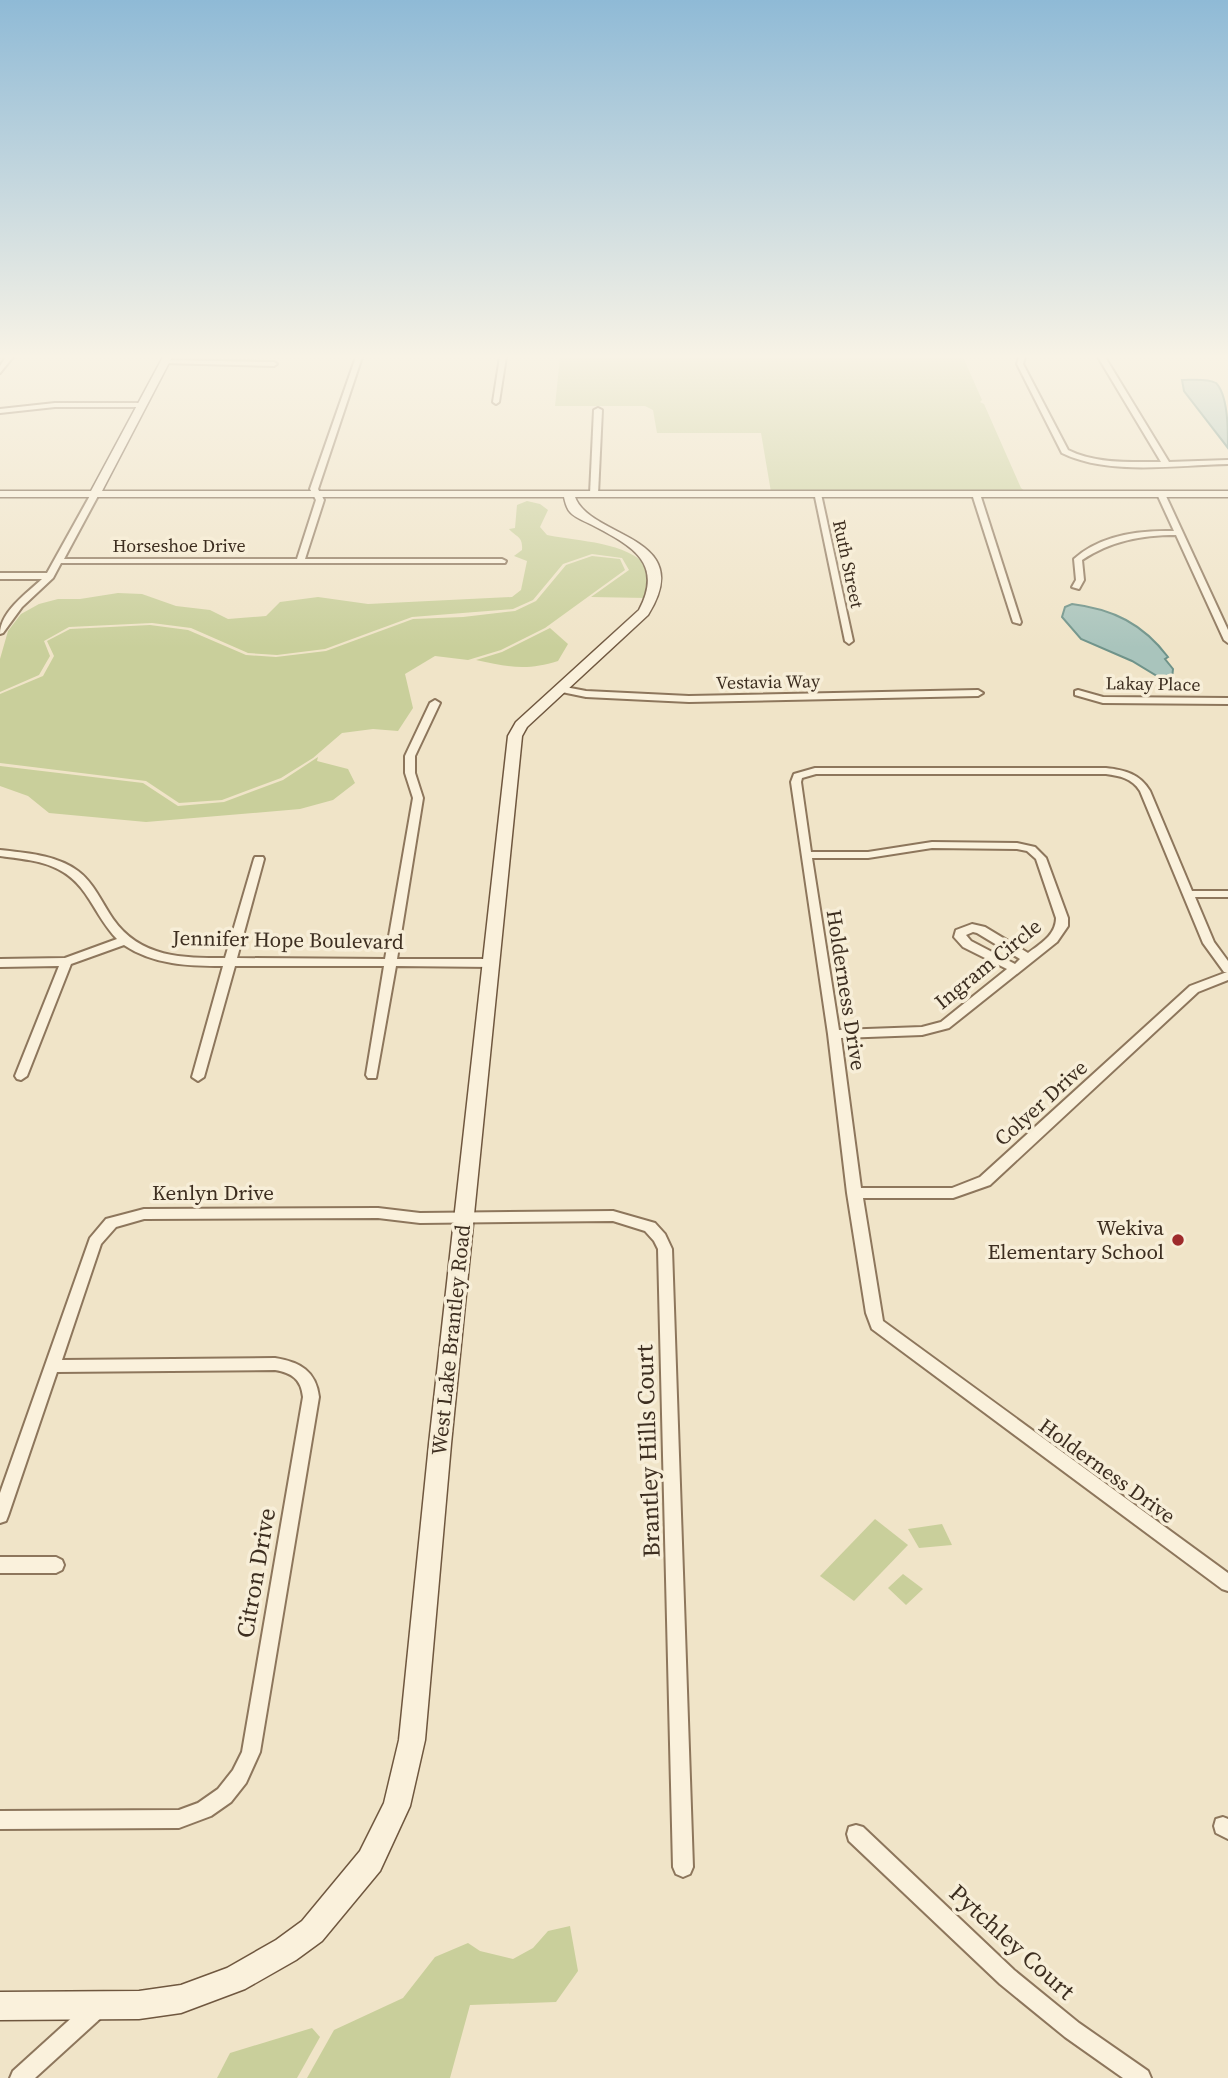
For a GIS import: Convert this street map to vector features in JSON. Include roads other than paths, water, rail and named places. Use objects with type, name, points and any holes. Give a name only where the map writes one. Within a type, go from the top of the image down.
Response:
[{"type":"street","points":[[0,631],[19,605],[50,576],[116,454]]},
{"type":"street","points":[[300,562],[320,500],[315,488],[326,454]]},
{"type":"street","points":[[594,494],[596,454]]},
{"type":"street","points":[[1068,454],[1089,462],[1228,462]]},
{"type":"street","points":[[1160,454],[1166,463]]},
{"type":"street","points":[[0,494],[1228,494]]},
{"type":"street","name":"West Lake Brantley Road","points":[[0,2006],[99,2006],[181,1999],[235,1979],[286,1950],[312,1931],[370,1861],[385,1834],[405,1778],[412,1740],[463,1218],[515,736],[521,725],[644,612],[656,594],[657,587],[654,571],[645,556],[621,535],[574,510],[568,494]]},
{"type":"street","name":"Ruth Street","points":[[817,494],[849,641]]},
{"type":"street","points":[[976,494],[1017,622]]},
{"type":"street","points":[[1161,494],[1228,640]]},
{"type":"street","points":[[1076,587],[1080,580],[1078,559],[1092,549],[1136,533],[1177,533]]},
{"type":"street","name":"Horseshoe Drive","points":[[59,561],[502,561]]},
{"type":"street","points":[[0,576],[50,576]]},
{"type":"street","name":"Vestavia Way","points":[[560,688],[591,695],[689,699],[978,693]]},
{"type":"street","name":"Lakay Place","points":[[1078,693],[1103,700],[1228,701]]},
{"type":"street","points":[[372,1075],[418,798],[408,766],[435,703]]},
{"type":"street","name":"Holderness Drive","points":[[1228,969],[1209,943],[1142,784],[1128,775],[1120,772],[804,772],[798,776],[796,782],[834,1034],[854,1193],[877,1325],[1228,1583]]},
{"type":"street","name":"Ingram Circle","points":[[806,855],[868,855],[932,845],[1017,846],[1031,849],[1041,858],[1062,926],[1053,939],[945,1026],[922,1031],[834,1034]]},
{"type":"street","name":"Jennifer Hope Boulevard","points":[[0,853],[25,856],[71,871],[84,882],[111,927],[124,941],[155,956],[173,960],[492,962]]},
{"type":"street","points":[[198,1077],[259,859]]},
{"type":"street","points":[[1188,894],[1228,894]]},
{"type":"street","points":[[1016,969],[967,944],[960,933],[964,929],[981,930],[1029,958]]},
{"type":"street","points":[[0,963],[66,962],[124,941]]},
{"type":"street","points":[[21,1076],[66,962]]},
{"type":"street","name":"Colyer Drive","points":[[854,1193],[953,1193],[985,1181],[1194,989],[1228,976]]},
{"type":"street","name":"Kenlyn Drive","points":[[0,1516],[95,1242],[101,1231],[111,1223],[144,1214],[350,1213],[463,1218]]},
{"type":"street","name":"Brantley Hills Court","points":[[463,1218],[613,1216],[650,1227],[665,1249],[683,1867]]},
{"type":"street","name":"Citron Drive","points":[[0,1820],[179,1819],[202,1813],[216,1804],[243,1774],[251,1752],[311,1397],[307,1378],[301,1370],[282,1365],[53,1366]]},
{"type":"street","points":[[0,1566],[56,1565]]},
{"type":"street","name":"Pytchley Court","points":[[856,1835],[1007,1977],[1072,2030],[1140,2078]]},
{"type":"street","points":[[20,2078],[99,2006]]},
{"type":"water","points":[[1072,604],[1114,614],[1137,627],[1168,657],[1165,659],[1173,669],[1172,678],[1157,676],[1132,661],[1081,639],[1062,617],[1065,607]]},
{"type":"place","name":"Wekiva Elementary School","points":[[1178,1240]]}]
